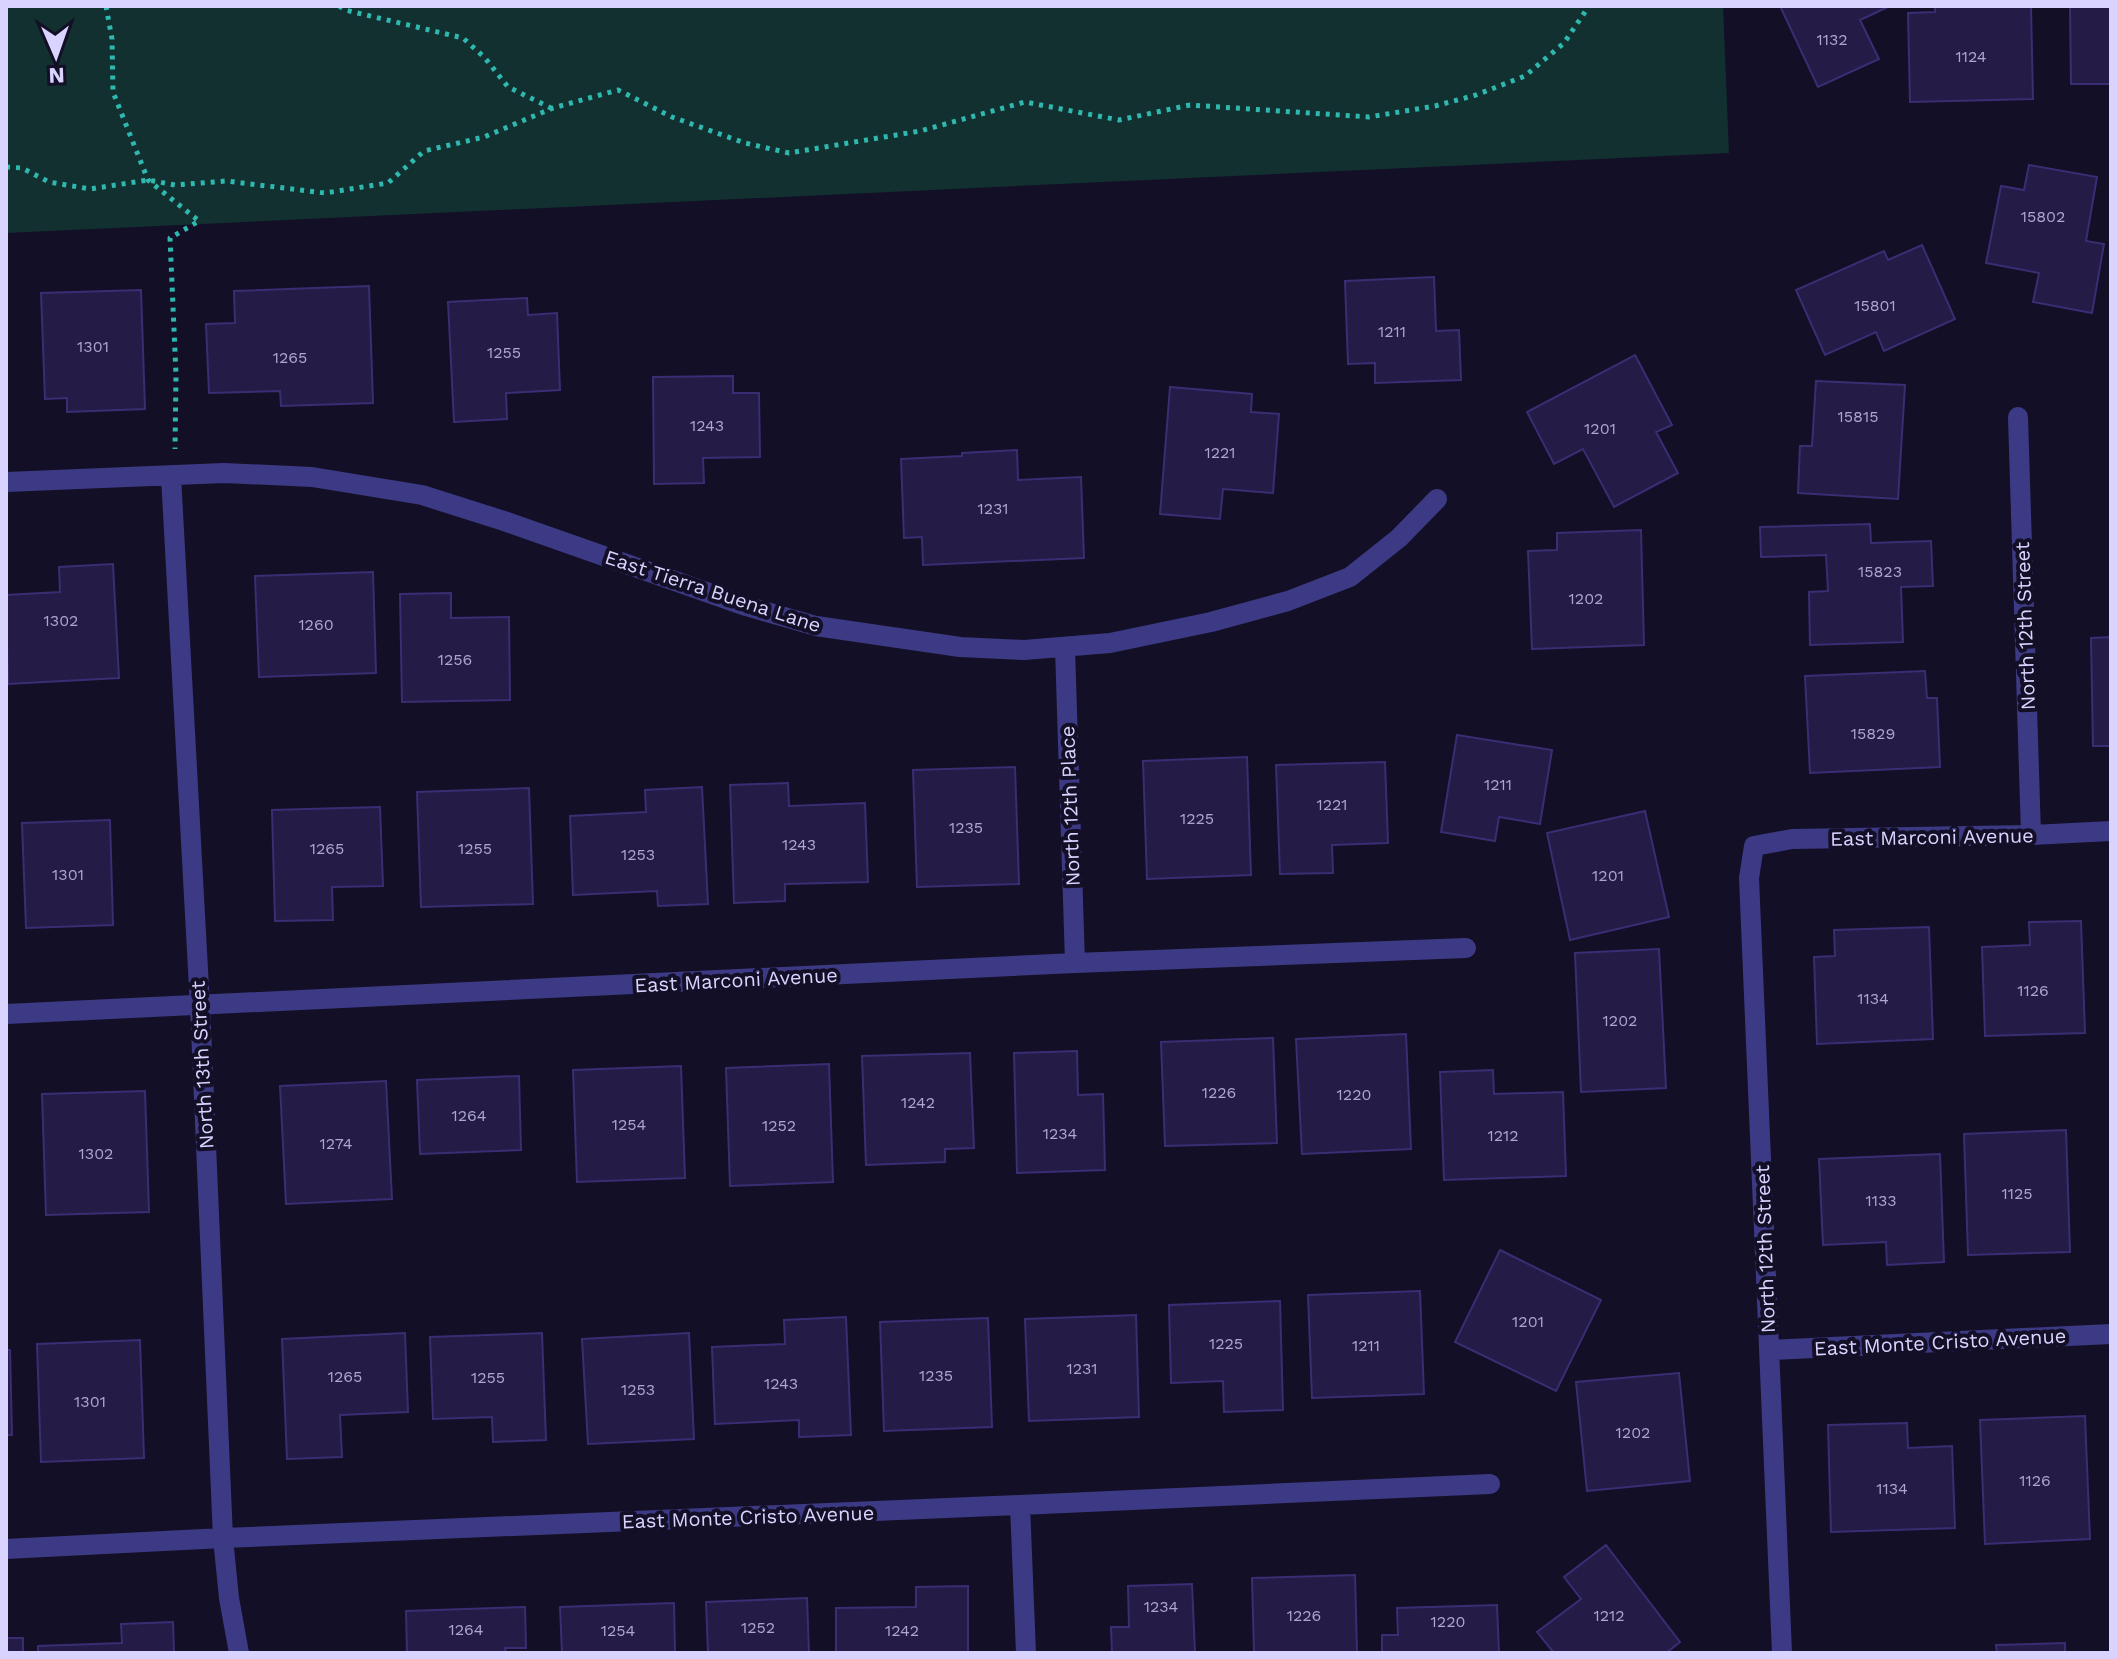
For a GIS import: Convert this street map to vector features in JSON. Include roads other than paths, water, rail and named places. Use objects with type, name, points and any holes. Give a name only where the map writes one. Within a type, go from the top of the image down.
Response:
[{"type":"street","name":"North 12th Street","points":[[2018,417],[2031,835]]},
{"type":"street","name":"East Tierra Buena Lane","points":[[6,482],[224,473],[312,477],[422,495],[746,606],[816,626],[960,647],[1024,650],[1110,643],[1211,622],[1288,601],[1350,577],[1399,538],[1437,499]]},
{"type":"street","name":"North 13th Street","points":[[171,476],[200,1006],[223,1538],[239,1653]]},
{"type":"street","name":"North 12th Place","points":[[1065,648],[1075,963]]},
{"type":"street","name":"East Marconi Avenue","points":[[1754,846],[1792,839],[2111,831]]},
{"type":"street","name":"North 12th Street","points":[[1754,846],[1749,878],[1782,1653]]},
{"type":"street","name":"East Marconi Avenue","points":[[6,1014],[1075,963],[1466,948]]},
{"type":"street","name":"East Monte Cristo Avenue","points":[[1770,1350],[2111,1334]]},
{"type":"street","name":"East Monte Cristo Avenue","points":[[6,1549],[1490,1484]]},
{"type":"street","points":[[1020,1505],[1026,1653]]}]
